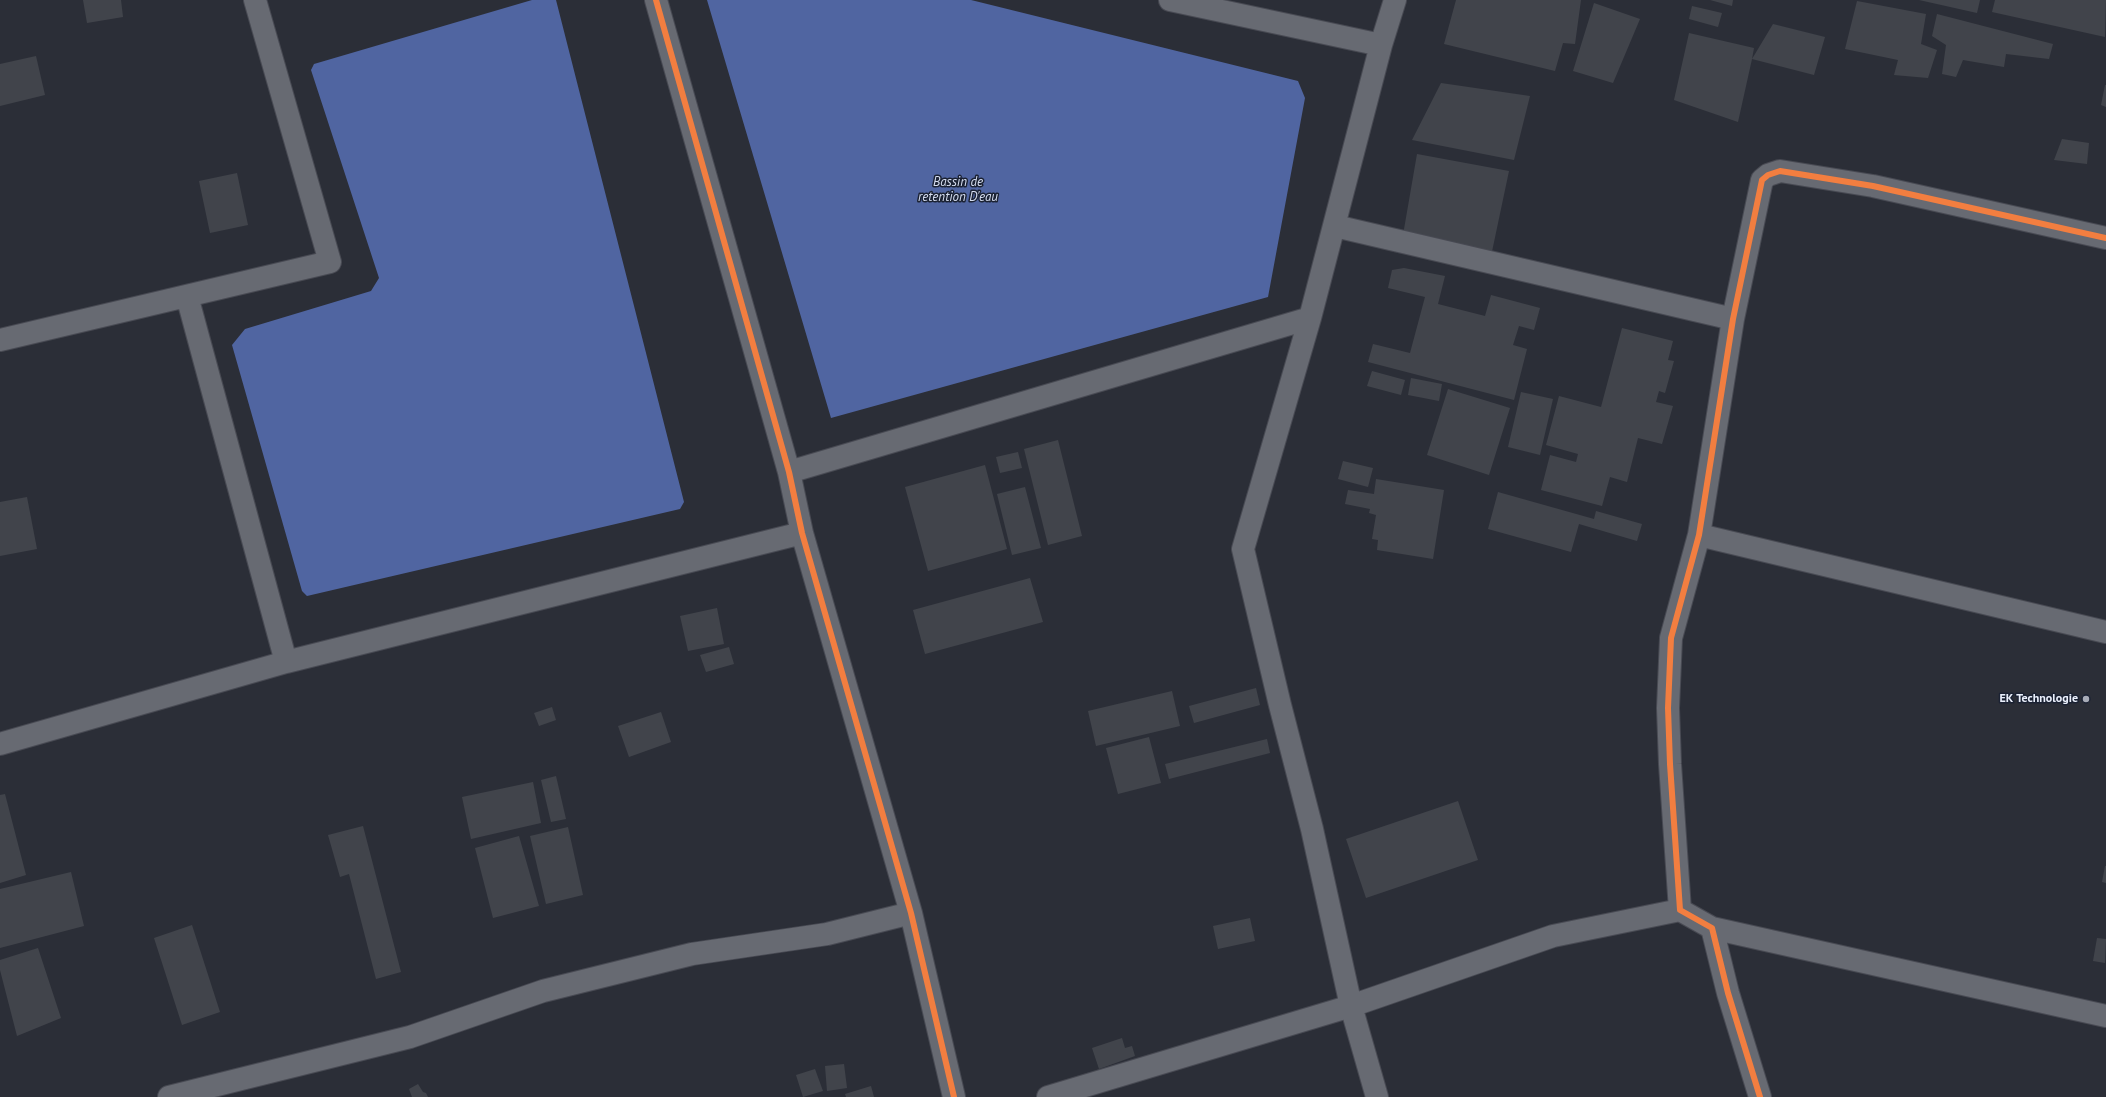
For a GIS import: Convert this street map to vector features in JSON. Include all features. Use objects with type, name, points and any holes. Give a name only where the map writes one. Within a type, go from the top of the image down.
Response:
[{"type":"street","points":[[0,340],[330,262],[255,0]]},
{"type":"street","points":[[656,0],[789,472],[802,533],[911,913],[954,1097]]},
{"type":"street","points":[[1170,0],[1381,45]]},
{"type":"street","points":[[1377,1097],[1351,1006],[1312,829],[1280,705],[1243,549],[1336,226],[1381,45],[1395,0]]},
{"type":"street","points":[[1680,910],[1668,708],[1671,638],[1699,535],[1733,319],[1762,180],[1768,175],[1780,171],[1923,196],[2043,225],[2106,238]]},
{"type":"street","points":[[1336,226],[1733,319]]},
{"type":"street","points":[[187,296],[286,662]]},
{"type":"street","points":[[789,472],[1310,318]]},
{"type":"street","points":[[0,744],[286,662],[802,533]]},
{"type":"street","points":[[1699,535],[2106,632]]},
{"type":"street","points":[[1048,1097],[1351,1006],[1553,936],[1680,910],[1712,928],[2106,1016]]},
{"type":"street","points":[[169,1097],[410,1036],[543,991],[692,954],[826,934],[911,913]]},
{"type":"street","points":[[1712,928],[1728,993],[1760,1097]]},
{"type":"water","points":[[532,0],[556,0],[684,502],[680,509],[307,596],[302,591],[232,345],[245,329],[371,291],[379,278],[311,70],[314,64]]},
{"type":"water","name":"Bassin de retention D'eau","points":[[707,0],[971,0],[1298,81],[1305,98],[1268,297],[831,418]]},
{"type":"building","points":[[83,0],[121,0],[123,17],[87,23]]},
{"type":"building","points":[[1456,0],[1581,0],[1575,44],[1563,43],[1555,71],[1444,44]]},
{"type":"building","points":[[1710,0],[1733,0],[1732,6]]},
{"type":"building","points":[[1919,0],[1980,0],[1977,13]]},
{"type":"building","points":[[1995,0],[2106,0],[2105,37],[1992,12]]},
{"type":"building","points":[[1857,1],[1926,14],[1921,44],[1937,50],[1928,78],[1894,75],[1898,60],[1845,49]]},
{"type":"building","points":[[1594,3],[1640,19],[1613,83],[1573,71]]},
{"type":"building","points":[[1692,6],[1722,13],[1718,27],[1689,19]]},
{"type":"building","points":[[1937,14],[2053,44],[2049,59],[2006,54],[2004,67],[1963,60],[1956,77],[1942,74],[1946,45],[1932,36]]},
{"type":"building","points":[[1773,24],[1825,37],[1814,75],[1752,59]]},
{"type":"building","points":[[1689,33],[1754,48],[1738,122],[1674,100]]},
{"type":"building","points":[[36,56],[45,95],[0,106],[0,64]]},
{"type":"building","points":[[1441,83],[1530,96],[1514,160],[1412,140]]},
{"type":"building","points":[[2106,85],[2106,107],[2101,105]]},
{"type":"building","points":[[2062,139],[2089,143],[2087,164],[2054,160]]},
{"type":"building","points":[[1417,154],[1509,171],[1490,261],[1403,235]]},
{"type":"building","points":[[237,173],[248,225],[210,233],[199,181]]},
{"type":"building","points":[[1404,268],[1445,276],[1438,304],[1485,316],[1491,295],[1540,308],[1534,330],[1519,326],[1513,345],[1527,349],[1514,400],[1368,362],[1373,344],[1410,353],[1425,297],[1388,288],[1392,270]]},
{"type":"building","points":[[1622,328],[1673,341],[1668,360],[1674,361],[1665,393],[1659,391],[1656,402],[1673,406],[1662,444],[1638,438],[1627,482],[1610,477],[1602,506],[1541,490],[1550,455],[1576,462],[1578,454],[1546,445],[1559,396],[1601,407]]},
{"type":"building","points":[[1372,371],[1405,380],[1401,395],[1367,386]]},
{"type":"building","points":[[1411,378],[1442,384],[1439,401],[1408,395]]},
{"type":"building","points":[[1448,389],[1510,408],[1489,475],[1427,455]]},
{"type":"building","points":[[1521,392],[1553,399],[1540,455],[1508,447]]},
{"type":"building","points":[[1058,440],[1082,536],[1048,545],[1024,449]]},
{"type":"building","points":[[1018,452],[1022,468],[1000,473],[996,457]]},
{"type":"building","points":[[1343,461],[1373,468],[1368,487],[1338,479]]},
{"type":"building","points":[[985,465],[1007,549],[928,571],[905,487]]},
{"type":"building","points":[[1376,479],[1444,490],[1433,559],[1377,550],[1378,540],[1372,539],[1376,515],[1369,513],[1370,509],[1345,504],[1348,490],[1374,494]]},
{"type":"building","points":[[1025,487],[1041,548],[1012,555],[997,494]]},
{"type":"building","points":[[1498,492],[1594,519],[1596,511],[1642,524],[1637,541],[1579,524],[1571,552],[1488,529]]},
{"type":"building","points":[[27,497],[37,549],[0,556],[0,502]]},
{"type":"building","points":[[1030,578],[1043,622],[925,654],[913,610]]},
{"type":"building","points":[[717,608],[724,644],[688,651],[680,616]]},
{"type":"building","points":[[729,647],[734,664],[706,672],[700,655]]},
{"type":"building","points":[[1256,688],[1260,705],[1194,723],[1189,706]]},
{"type":"building","points":[[1172,691],[1180,726],[1096,746],[1088,711]]},
{"type":"building","points":[[552,707],[556,720],[539,726],[534,713]]},
{"type":"building","points":[[661,712],[671,742],[629,757],[618,726]]},
{"type":"building","points":[[1149,737],[1161,783],[1118,794],[1106,748]]},
{"type":"building","points":[[1267,739],[1270,753],[1169,779],[1165,764]]},
{"type":"building","points":[[556,776],[566,819],[551,822],[541,780]]},
{"type":"building","points":[[533,782],[541,823],[471,839],[462,797]]},
{"type":"building","points":[[5,794],[26,875],[0,883],[0,795]]},
{"type":"building","points":[[1458,801],[1478,860],[1366,898],[1346,839]]},
{"type":"building","points":[[363,826],[401,972],[376,979],[349,874],[340,877],[328,835]]},
{"type":"building","points":[[568,827],[583,895],[546,904],[530,836]]},
{"type":"building","points":[[519,836],[539,906],[493,918],[475,848]]},
{"type":"building","points":[[2106,866],[2106,883],[2102,882]]},
{"type":"building","points":[[71,872],[84,926],[0,948],[0,889]]},
{"type":"building","points":[[1250,918],[1255,941],[1218,949],[1213,926]]},
{"type":"building","points":[[192,925],[220,1012],[182,1025],[154,938]]},
{"type":"building","points":[[2097,938],[2106,939],[2105,963],[2093,961]]},
{"type":"building","points":[[38,948],[61,1018],[17,1036],[0,970],[0,960]]},
{"type":"building","points":[[1122,1038],[1125,1048],[1132,1046],[1135,1056],[1099,1069],[1092,1048]]},
{"type":"building","points":[[844,1064],[847,1088],[827,1091],[825,1066]]},
{"type":"building","points":[[815,1069],[823,1091],[803,1097],[796,1075]]},
{"type":"building","points":[[418,1084],[428,1097],[412,1097],[409,1089]]},
{"type":"building","points":[[871,1086],[874,1097],[846,1097],[845,1094]]},
{"type":"cycle path","points":[[656,0],[789,472],[802,533],[911,913],[954,1097]]},
{"type":"cycle path","points":[[1760,1097],[1728,993],[1712,928],[1680,910],[1670,764],[1668,708],[1671,638],[1699,535],[1733,319],[1762,180],[1768,175],[1780,171],[1873,186],[2106,238]]},
{"type":"place","name":"EK Technologie","points":[[2086,699]]}]
